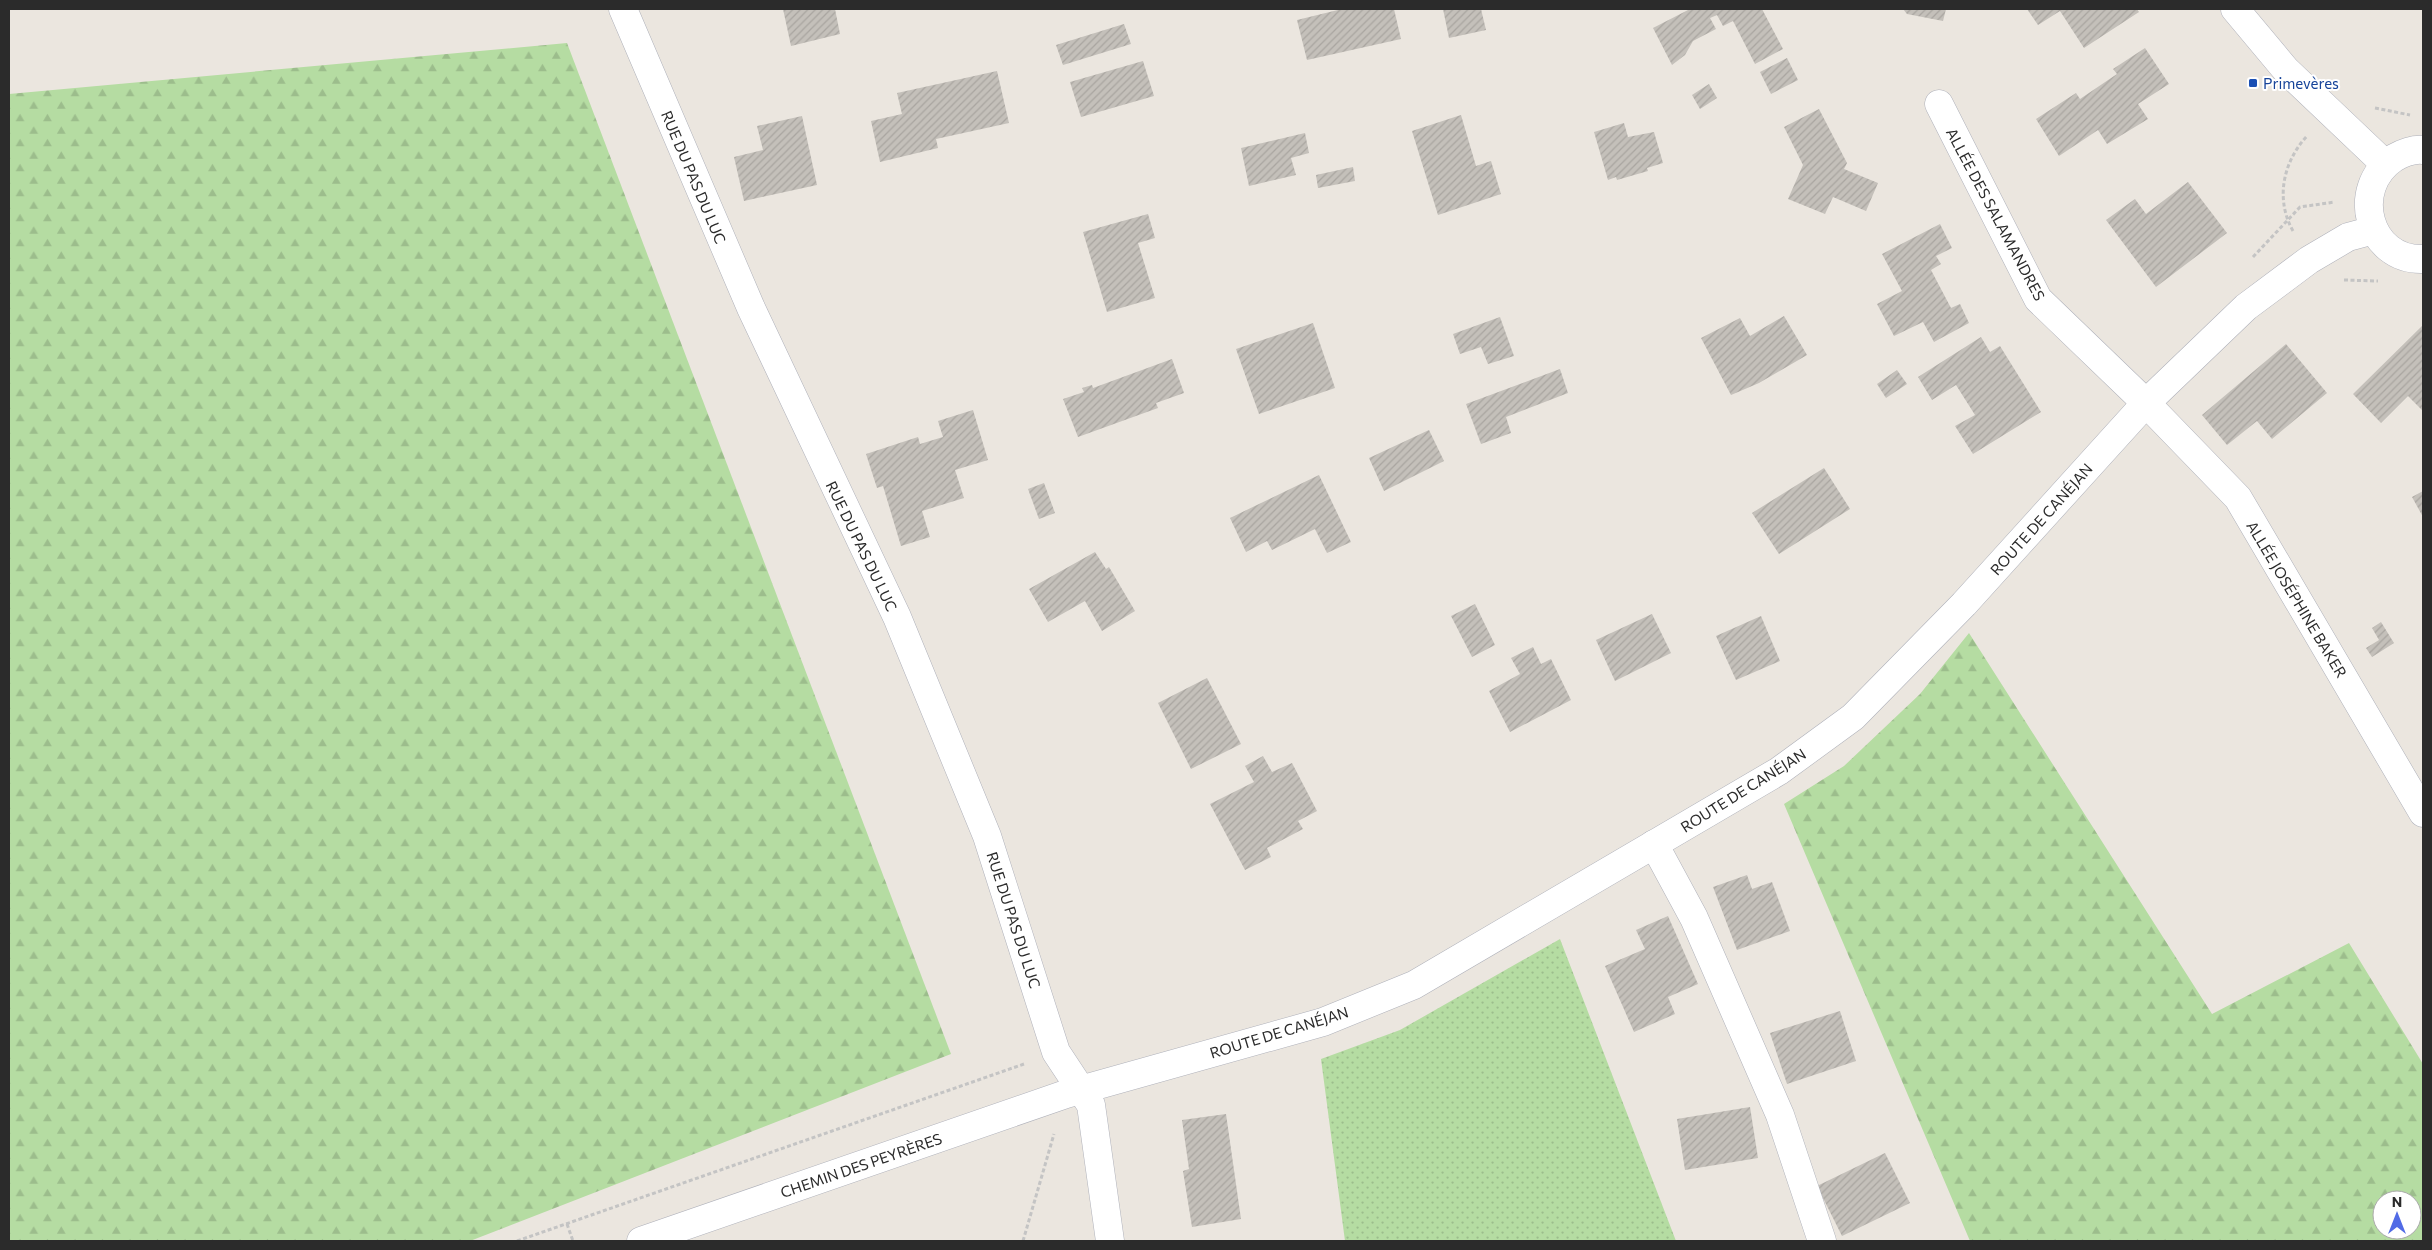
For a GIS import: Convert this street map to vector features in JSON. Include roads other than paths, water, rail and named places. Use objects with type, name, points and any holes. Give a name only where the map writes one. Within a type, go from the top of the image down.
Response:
[{"type":"street","name":"RUE DU PAS DU LUC","points":[[623,9],[754,316],[901,626],[987,836],[1056,1052],[1073,1092],[1091,1105],[1110,1241]]},
{"type":"street","points":[[2234,9],[2286,70],[2385,164]]},
{"type":"street","name":"ALLÉE DES SALAMANDRES","points":[[1939,104],[2038,299],[2146,403]]},
{"type":"street","points":[[2423,150],[2400,154],[2385,164],[2376,175],[2370,189],[2368,203],[2369,217],[2374,230],[2385,245],[2400,254],[2423,259]]},
{"type":"street","name":"ROUTE DE CANÉJAN","points":[[1073,1092],[1323,1022],[1414,985],[1779,771],[1853,716],[1964,604],[2146,403],[2246,307],[2309,260],[2348,236],[2374,230]]},
{"type":"street","name":"ALLÉE JOSÉPHINE BAKER","points":[[2146,403],[2238,498],[2423,813]]},
{"type":"street","points":[[1654,844],[1694,918],[1780,1115],[1822,1241]]},
{"type":"street","name":"CHEMIN DES PEYRÈRES","points":[[641,1241],[1073,1092]]},
{"type":"place","name":"Primevères","points":[[2253,83]]}]
